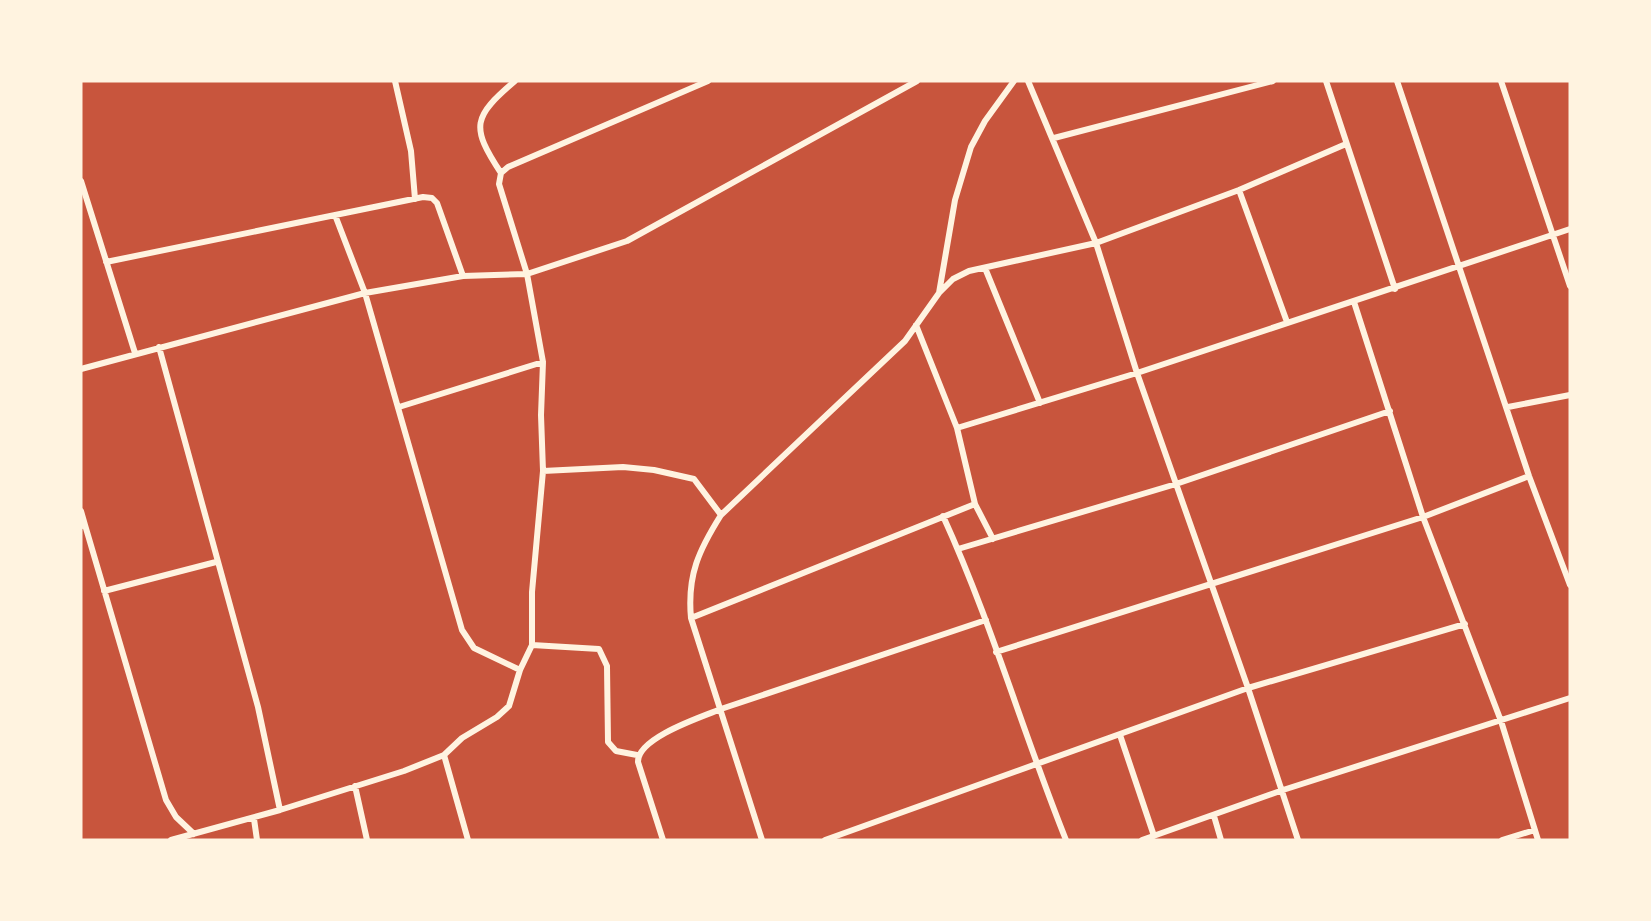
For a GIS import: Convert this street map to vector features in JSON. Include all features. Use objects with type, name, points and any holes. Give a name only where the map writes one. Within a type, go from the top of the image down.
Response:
[{"type":"street","points":[[395,81],[411,151],[415,199]]},
{"type":"street","points":[[501,173],[484,143],[480,126],[488,105],[514,81]]},
{"type":"street","points":[[171,840],[254,819],[404,771],[444,755],[462,738],[497,717],[509,706],[520,670],[532,645],[532,592],[543,471],[540,415],[543,362],[527,273],[499,184],[501,173],[508,167],[708,81]]},
{"type":"street","points":[[81,369],[365,293],[463,276],[527,273],[627,242],[917,81]]},
{"type":"street","points":[[939,293],[955,200],[971,147],[1014,81]]},
{"type":"street","points":[[1028,81],[1054,138],[1096,243],[1137,374],[1248,688],[1298,840]]},
{"type":"street","points":[[1054,138],[1273,81]]},
{"type":"street","points":[[1326,81],[1395,289]]},
{"type":"street","points":[[1397,81],[1508,407],[1529,476],[1570,585]]},
{"type":"street","points":[[1501,81],[1570,286]]},
{"type":"street","points":[[762,840],[691,618],[689,591],[699,550],[721,514],[905,341],[939,293],[953,279],[986,268],[1096,243],[1239,190],[1346,144]]},
{"type":"street","points":[[81,181],[135,353]]},
{"type":"street","points":[[1239,190],[1287,322]]},
{"type":"street","points":[[106,262],[415,199],[432,198],[437,202],[463,276]]},
{"type":"street","points":[[335,215],[365,293],[462,630],[474,648],[520,670]]},
{"type":"street","points":[[957,428],[1137,374],[1570,229]]},
{"type":"street","points":[[986,268],[1040,403]]},
{"type":"street","points":[[1354,302],[1423,517],[1501,721],[1538,840]]},
{"type":"street","points":[[916,325],[957,428],[975,504],[993,539]]},
{"type":"street","points":[[159,347],[216,562],[258,707],[280,810]]},
{"type":"street","points":[[399,407],[543,362]]},
{"type":"street","points":[[1508,407],[1570,395]]},
{"type":"street","points":[[958,549],[1176,484],[1390,411]]},
{"type":"street","points":[[543,471],[623,467],[654,470],[694,479],[721,514]]},
{"type":"street","points":[[996,652],[1423,517],[1529,476]]},
{"type":"street","points":[[691,618],[975,504]]},
{"type":"street","points":[[81,511],[83,526],[166,800],[176,817],[194,834]]},
{"type":"street","points":[[943,516],[986,620],[1036,766],[1066,840]]},
{"type":"street","points":[[104,591],[216,562]]},
{"type":"street","points":[[637,755],[642,748],[679,726],[721,709],[986,620]]},
{"type":"street","points":[[825,840],[1248,688],[1465,624]]},
{"type":"street","points":[[532,645],[599,649],[608,666],[608,742],[616,751],[637,755]]},
{"type":"street","points":[[1142,840],[1283,790],[1570,698]]},
{"type":"street","points":[[1120,735],[1154,836]]},
{"type":"street","points":[[444,755],[468,840]]},
{"type":"street","points":[[637,755],[663,840]]},
{"type":"street","points":[[355,786],[367,840]]},
{"type":"street","points":[[1214,816],[1221,840]]},
{"type":"street","points":[[254,819],[257,840]]},
{"type":"street","points":[[1502,840],[1535,830]]}]
